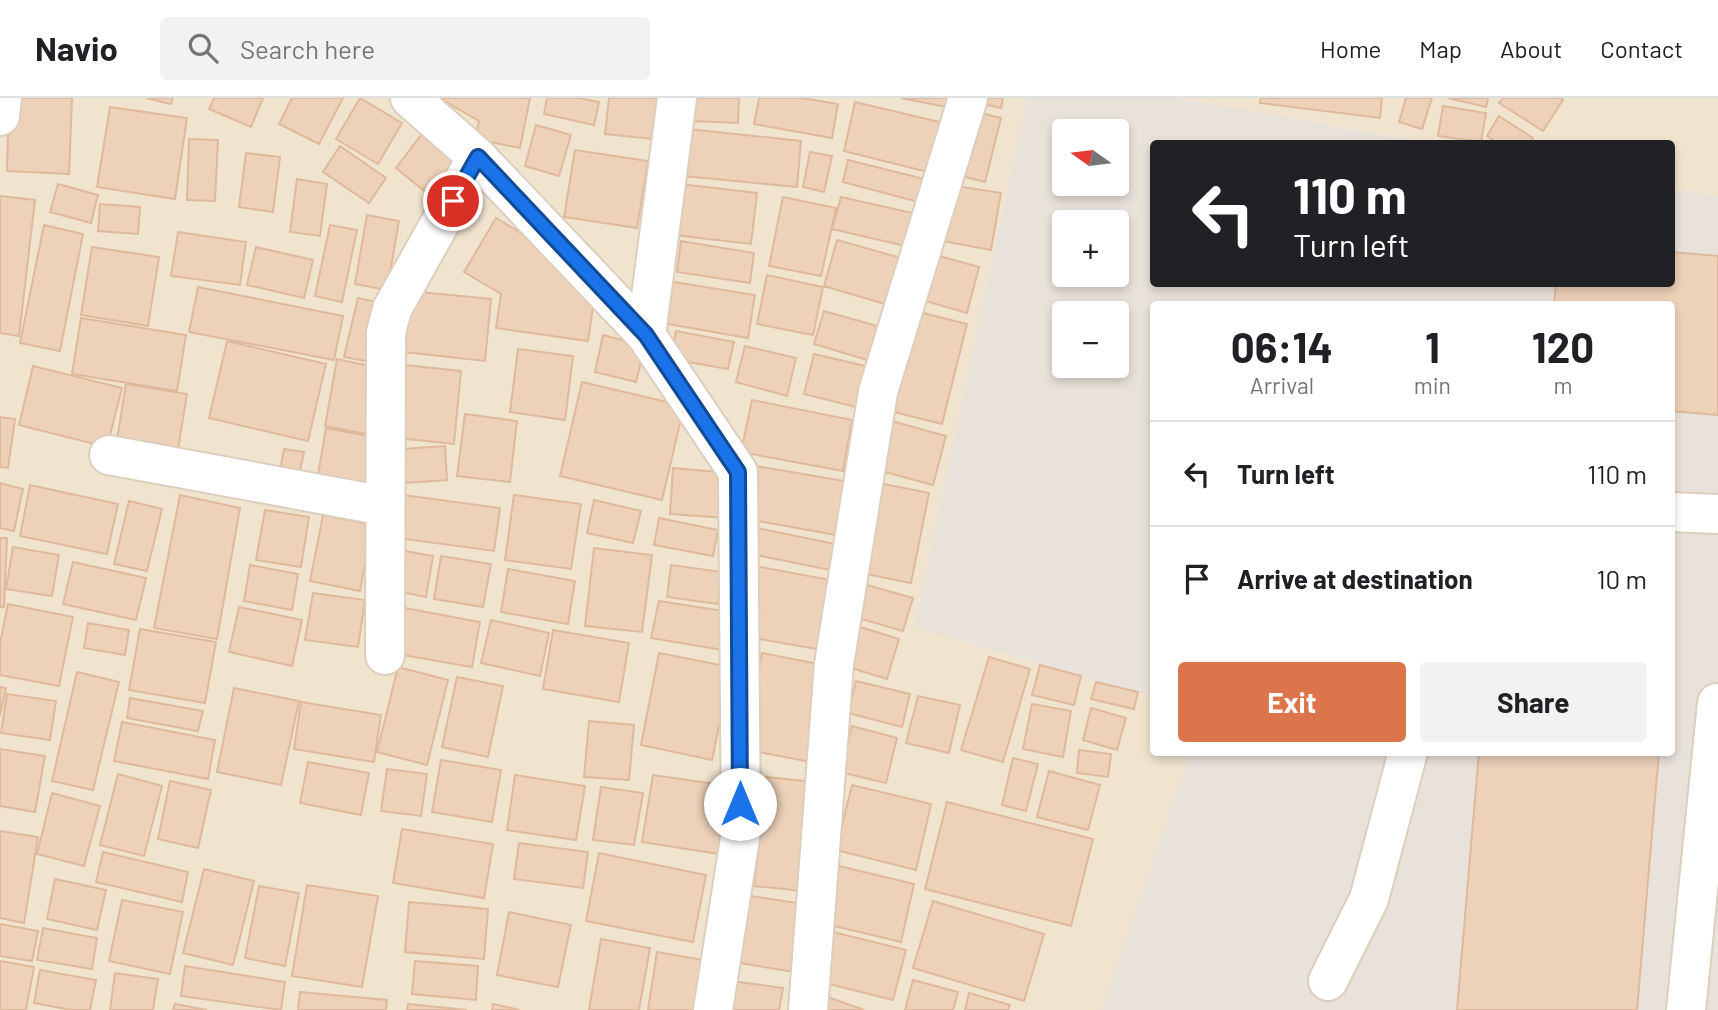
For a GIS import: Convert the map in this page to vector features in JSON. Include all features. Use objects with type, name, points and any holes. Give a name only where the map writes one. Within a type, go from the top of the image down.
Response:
[{"type":"street","points":[[0,116],[2,98]]},
{"type":"street","points":[[410,98],[478,157],[646,335],[738,472],[741,832],[713,1010]]},
{"type":"street","points":[[646,335],[677,98]]},
{"type":"street","points":[[808,1010],[834,664],[878,392],[968,98]]},
{"type":"street","points":[[385,655],[386,333],[392,309],[478,157]]},
{"type":"street","points":[[109,455],[385,506]]},
{"type":"street","points":[[1675,512],[1718,514]]},
{"type":"street","points":[[1686,1010],[1717,703]]},
{"type":"street","points":[[1328,981],[1369,899],[1407,756]]},
{"type":"shaded area","points":[[0,98],[1027,98],[914,627],[1150,696],[1150,756],[1189,756],[1102,1010],[0,1010]]},
{"type":"shaded area","points":[[1027,98],[1179,98],[1412,140],[1150,140],[1150,287],[1675,287],[1675,189],[1718,196],[1718,1010],[1102,1010],[1189,756],[1675,756],[1675,301],[1150,301],[1150,696],[914,627]]},
{"type":"shaded area","points":[[1179,98],[1718,98],[1718,196],[1675,189],[1675,140],[1412,140]]},
{"type":"building","points":[[9,98],[72,98],[69,174],[7,171]]},
{"type":"building","points":[[146,98],[173,98],[171,104]]},
{"type":"building","points":[[214,98],[263,98],[251,127],[209,109]]},
{"type":"building","points":[[292,98],[343,98],[319,144],[279,124]]},
{"type":"building","points":[[360,98],[402,123],[378,164],[336,139]]},
{"type":"building","points":[[439,98],[530,98],[520,148],[475,139],[479,121]]},
{"type":"building","points":[[547,98],[579,98],[599,102],[594,125],[544,114]]},
{"type":"building","points":[[609,98],[666,98],[663,140],[605,134]]},
{"type":"building","points":[[691,98],[739,98],[738,123],[690,121]]},
{"type":"building","points":[[759,98],[802,98],[838,104],[832,138],[754,124]]},
{"type":"building","points":[[901,98],[958,98],[956,109]]},
{"type":"building","points":[[980,98],[1003,98],[1001,108],[979,103]]},
{"type":"building","points":[[1261,98],[1382,98],[1380,118],[1260,103]]},
{"type":"building","points":[[1406,98],[1432,98],[1422,129],[1399,122]]},
{"type":"building","points":[[1448,98],[1488,98],[1486,107]]},
{"type":"building","points":[[1503,98],[1563,100],[1543,131],[1499,103]]},
{"type":"building","points":[[855,102],[948,124],[936,174],[844,151]]},
{"type":"building","points":[[1443,106],[1486,113],[1481,140],[1438,136]]},
{"type":"building","points":[[110,107],[187,118],[175,199],[97,187]]},
{"type":"building","points":[[973,111],[1001,118],[985,182],[957,175]]},
{"type":"building","points":[[1499,116],[1533,138],[1493,140],[1487,136]]},
{"type":"building","points":[[536,125],[571,135],[559,176],[525,166]]},
{"type":"building","points":[[688,129],[801,141],[797,187],[683,176]]},
{"type":"building","points":[[422,134],[460,163],[433,198],[396,168]]},
{"type":"building","points":[[189,139],[218,140],[215,201],[187,200]]},
{"type":"building","points":[[340,146],[386,178],[369,203],[323,172]]},
{"type":"building","points":[[575,150],[648,161],[637,228],[564,217]]},
{"type":"building","points":[[810,152],[832,156],[824,192],[803,187]]},
{"type":"building","points":[[246,153],[280,157],[273,212],[239,207]]},
{"type":"building","points":[[848,160],[932,181],[926,204],[843,182]]},
{"type":"building","points":[[297,179],[327,184],[320,236],[290,232]]},
{"type":"building","points":[[58,184],[98,195],[91,223],[50,212]]},
{"type":"building","points":[[680,184],[757,193],[751,244],[674,235]]},
{"type":"building","points":[[951,185],[1001,193],[991,250],[942,241]]},
{"type":"building","points":[[0,196],[35,200],[19,336],[0,333]]},
{"type":"building","points":[[783,197],[836,208],[821,276],[769,266]]},
{"type":"building","points":[[841,197],[912,213],[905,246],[832,229]]},
{"type":"building","points":[[100,204],[140,207],[138,234],[98,231]]},
{"type":"building","points":[[367,215],[399,221],[387,290],[355,284]]},
{"type":"building","points":[[496,218],[578,267],[569,283],[596,286],[588,341],[496,328],[501,294],[464,272]]},
{"type":"building","points":[[44,225],[83,234],[60,351],[20,343]]},
{"type":"building","points":[[330,225],[357,230],[342,302],[315,296]]},
{"type":"building","points":[[178,232],[246,242],[240,285],[171,276]]},
{"type":"building","points":[[837,240],[901,258],[888,305],[824,286]]},
{"type":"building","points":[[681,241],[754,253],[750,283],[677,272]]},
{"type":"building","points":[[92,247],[159,257],[148,326],[81,315]]},
{"type":"building","points":[[256,247],[313,260],[304,298],[247,285]]},
{"type":"building","points":[[1675,252],[1718,256],[1718,415],[1675,411],[1675,301],[1554,301],[1556,287],[1675,287]]},
{"type":"building","points":[[932,254],[979,267],[967,313],[919,299]]},
{"type":"building","points":[[767,275],[823,287],[813,335],[757,324]]},
{"type":"building","points":[[668,281],[755,295],[748,338],[662,323]]},
{"type":"building","points":[[198,287],[343,316],[334,360],[189,332]]},
{"type":"building","points":[[410,291],[491,299],[485,361],[404,352]]},
{"type":"building","points":[[358,298],[385,304],[371,362],[344,357]]},
{"type":"building","points":[[824,311],[884,328],[874,362],[814,344]]},
{"type":"building","points":[[915,311],[967,324],[942,424],[890,411]]},
{"type":"building","points":[[81,318],[186,335],[177,391],[72,374]]},
{"type":"building","points":[[676,331],[734,342],[728,369],[670,359]]},
{"type":"building","points":[[603,335],[645,346],[636,382],[595,372]]},
{"type":"building","points":[[227,341],[326,364],[308,441],[209,418]]},
{"type":"building","points":[[745,346],[796,358],[787,396],[736,382]]},
{"type":"building","points":[[518,349],[573,356],[565,420],[510,412]]},
{"type":"building","points":[[814,354],[874,368],[864,409],[804,394]]},
{"type":"building","points":[[337,359],[384,369],[371,435],[325,426]]},
{"type":"building","points":[[404,365],[461,371],[454,444],[398,438]]},
{"type":"building","points":[[33,366],[122,388],[107,447],[19,425]]},
{"type":"building","points":[[582,382],[684,406],[662,500],[560,476]]},
{"type":"building","points":[[126,384],[187,394],[177,456],[116,446]]},
{"type":"building","points":[[752,400],[852,420],[843,471],[741,452]]},
{"type":"building","points":[[465,414],[517,421],[510,482],[457,476]]},
{"type":"building","points":[[0,417],[15,419],[8,468],[0,467]]},
{"type":"building","points":[[888,420],[946,436],[933,485],[874,469]]},
{"type":"building","points":[[326,428],[374,437],[364,495],[316,487]]},
{"type":"building","points":[[445,446],[447,480],[391,484],[389,450]]},
{"type":"building","points":[[284,449],[304,452],[299,475],[280,471]]},
{"type":"building","points":[[750,465],[856,483],[847,537],[741,518]]},
{"type":"building","points":[[673,468],[728,473],[725,518],[670,514]]},
{"type":"building","points":[[0,483],[23,489],[14,531],[0,528]]},
{"type":"building","points":[[879,483],[929,493],[911,583],[861,573]]},
{"type":"building","points":[[30,485],[118,504],[107,554],[20,536]]},
{"type":"building","points":[[396,494],[500,508],[494,551],[390,537]]},
{"type":"building","points":[[180,495],[240,508],[217,639],[154,628]]},
{"type":"building","points":[[514,495],[581,504],[571,569],[505,560]]},
{"type":"building","points":[[594,500],[641,511],[633,543],[587,533]]},
{"type":"building","points":[[129,501],[162,509],[147,571],[114,564]]},
{"type":"building","points":[[265,510],[309,517],[301,567],[256,560]]},
{"type":"building","points":[[323,515],[372,525],[360,591],[310,581]]},
{"type":"building","points":[[659,518],[718,530],[713,556],[654,545]]},
{"type":"building","points":[[752,527],[845,546],[840,572],[746,553]]},
{"type":"building","points":[[0,538],[7,538],[4,607],[0,607]]},
{"type":"building","points":[[13,547],[59,555],[52,596],[6,589]]},
{"type":"building","points":[[594,548],[652,555],[642,632],[585,626]]},
{"type":"building","points":[[399,550],[433,556],[426,597],[392,590]]},
{"type":"building","points":[[441,556],[491,564],[483,607],[434,599]]},
{"type":"building","points":[[73,562],[146,578],[136,620],[63,604]]},
{"type":"building","points":[[250,565],[298,574],[292,610],[244,601]]},
{"type":"building","points":[[671,565],[722,572],[718,604],[667,597]]},
{"type":"building","points":[[755,566],[841,582],[828,651],[742,636]]},
{"type":"building","points":[[508,569],[575,581],[568,624],[501,612]]},
{"type":"building","points":[[867,585],[913,598],[903,631],[858,618]]},
{"type":"building","points":[[313,593],[365,600],[358,647],[305,640]]},
{"type":"building","points":[[659,601],[730,612],[723,650],[651,638]]},
{"type":"building","points":[[8,604],[73,617],[59,686],[0,675],[0,643]]},
{"type":"building","points":[[239,607],[302,620],[292,666],[229,652]]},
{"type":"building","points":[[405,608],[480,622],[472,667],[397,654]]},
{"type":"building","points":[[491,620],[549,633],[540,676],[481,663]]},
{"type":"building","points":[[88,623],[129,630],[125,655],[84,648]]},
{"type":"building","points":[[860,627],[899,639],[887,679],[848,667]]},
{"type":"building","points":[[140,629],[216,642],[205,703],[129,690]]},
{"type":"building","points":[[553,630],[629,643],[619,702],[543,689]]},
{"type":"building","points":[[659,653],[731,667],[712,760],[641,745]]},
{"type":"building","points":[[762,653],[834,667],[816,763],[743,749]]},
{"type":"building","points":[[989,657],[1030,669],[1003,762],[961,750]]},
{"type":"building","points":[[1040,665],[1081,676],[1074,705],[1032,695]]},
{"type":"building","points":[[398,667],[448,680],[427,765],[377,752]]},
{"type":"building","points":[[77,672],[119,682],[93,790],[52,781]]},
{"type":"building","points":[[457,677],[503,686],[488,757],[442,747]]},
{"type":"building","points":[[856,681],[910,694],[902,727],[848,713]]},
{"type":"building","points":[[1096,682],[1138,692],[1134,709],[1091,699]]},
{"type":"building","points":[[0,687],[6,688],[0,716]]},
{"type":"building","points":[[234,688],[299,701],[281,785],[217,772]]},
{"type":"building","points":[[7,694],[56,701],[50,740],[1,733]]},
{"type":"building","points":[[918,696],[960,705],[949,753],[906,743]]},
{"type":"building","points":[[130,698],[203,711],[198,731],[127,718]]},
{"type":"building","points":[[301,702],[381,715],[374,762],[294,749]]},
{"type":"building","points":[[1032,704],[1071,711],[1063,757],[1023,749]]},
{"type":"building","points":[[1091,708],[1126,718],[1117,750],[1083,740]]},
{"type":"building","points":[[589,721],[634,725],[629,780],[584,777]]},
{"type":"building","points":[[122,722],[215,740],[208,779],[114,761]]},
{"type":"building","points":[[852,726],[897,738],[886,783],[840,772]]},
{"type":"building","points":[[0,749],[45,756],[35,812],[0,806]]},
{"type":"building","points":[[1079,750],[1111,754],[1108,777],[1077,773]]},
{"type":"building","points":[[1479,756],[1659,756],[1637,1010],[1457,1010]]},
{"type":"building","points":[[1013,758],[1038,764],[1026,811],[1002,805]]},
{"type":"building","points":[[441,760],[501,770],[492,822],[432,812]]},
{"type":"building","points":[[308,762],[369,773],[361,815],[300,803]]},
{"type":"building","points":[[387,769],[427,774],[421,816],[381,811]]},
{"type":"building","points":[[1049,771],[1100,785],[1088,830],[1037,817]]},
{"type":"building","points":[[118,774],[162,786],[144,856],[100,845]]},
{"type":"building","points":[[515,775],[585,786],[576,840],[507,830]]},
{"type":"building","points":[[653,775],[730,786],[719,854],[642,842]]},
{"type":"building","points":[[766,777],[814,782],[802,891],[754,886]]},
{"type":"building","points":[[170,781],[211,790],[198,848],[158,839]]},
{"type":"building","points":[[852,785],[931,804],[916,870],[836,850]]},
{"type":"building","points":[[601,787],[643,793],[634,845],[593,840]]},
{"type":"building","points":[[52,793],[100,806],[84,866],[37,854]]},
{"type":"building","points":[[947,802],[1093,839],[1071,926],[925,889]]},
{"type":"building","points":[[402,829],[493,844],[484,898],[393,883]]},
{"type":"building","points":[[0,831],[38,837],[24,923],[0,918]]},
{"type":"building","points":[[519,843],[588,852],[583,888],[514,879]]},
{"type":"building","points":[[103,852],[188,872],[182,902],[96,882]]},
{"type":"building","points":[[599,853],[706,875],[693,942],[586,921]]},
{"type":"building","points":[[839,866],[914,884],[901,942],[826,924]]},
{"type":"building","points":[[204,869],[254,881],[233,965],[183,953]]},
{"type":"building","points":[[55,879],[106,890],[97,930],[47,919]]},
{"type":"building","points":[[307,885],[378,896],[362,987],[292,976]]},
{"type":"building","points":[[259,886],[299,893],[285,966],[245,958]]},
{"type":"building","points":[[744,895],[805,904],[795,972],[733,962]]},
{"type":"building","points":[[122,900],[183,912],[170,974],[109,961]]},
{"type":"building","points":[[933,901],[1044,934],[1024,1001],[913,968]]},
{"type":"building","points":[[409,902],[488,909],[484,959],[405,952]]},
{"type":"building","points":[[509,912],[571,925],[558,987],[497,975]]},
{"type":"building","points":[[0,924],[38,931],[32,961],[0,956]]},
{"type":"building","points":[[43,928],[97,938],[92,969],[37,960]]},
{"type":"building","points":[[829,931],[906,950],[893,1000],[817,981]]},
{"type":"building","points":[[601,939],[650,948],[639,1010],[589,1010]]},
{"type":"building","points":[[657,952],[704,960],[696,1010],[648,1010]]},
{"type":"building","points":[[0,961],[34,967],[26,1010],[0,1010]]},
{"type":"building","points":[[415,961],[478,966],[476,1000],[412,994]]},
{"type":"building","points":[[185,966],[285,982],[281,1010],[181,996]]},
{"type":"building","points":[[40,970],[96,980],[90,1010],[71,1010],[34,1003]]},
{"type":"building","points":[[115,973],[158,979],[153,1010],[110,1010]]},
{"type":"building","points":[[725,980],[783,988],[779,1010],[721,1010]]},
{"type":"building","points":[[913,980],[958,992],[953,1010],[905,1010]]},
{"type":"building","points":[[300,992],[387,1000],[386,1010],[298,1010]]},
{"type":"building","points":[[969,993],[1010,1005],[1008,1010],[965,1010]]},
{"type":"building","points":[[822,995],[864,1010],[817,1010]]},
{"type":"building","points":[[175,1004],[207,1010],[173,1010]]},
{"type":"building","points":[[408,1004],[467,1010],[407,1010]]},
{"type":"building","points":[[493,1004],[520,1010],[492,1010]]},
{"type":"route","points":[[453,201],[478,157],[646,335],[738,472],[740,804]]}]
